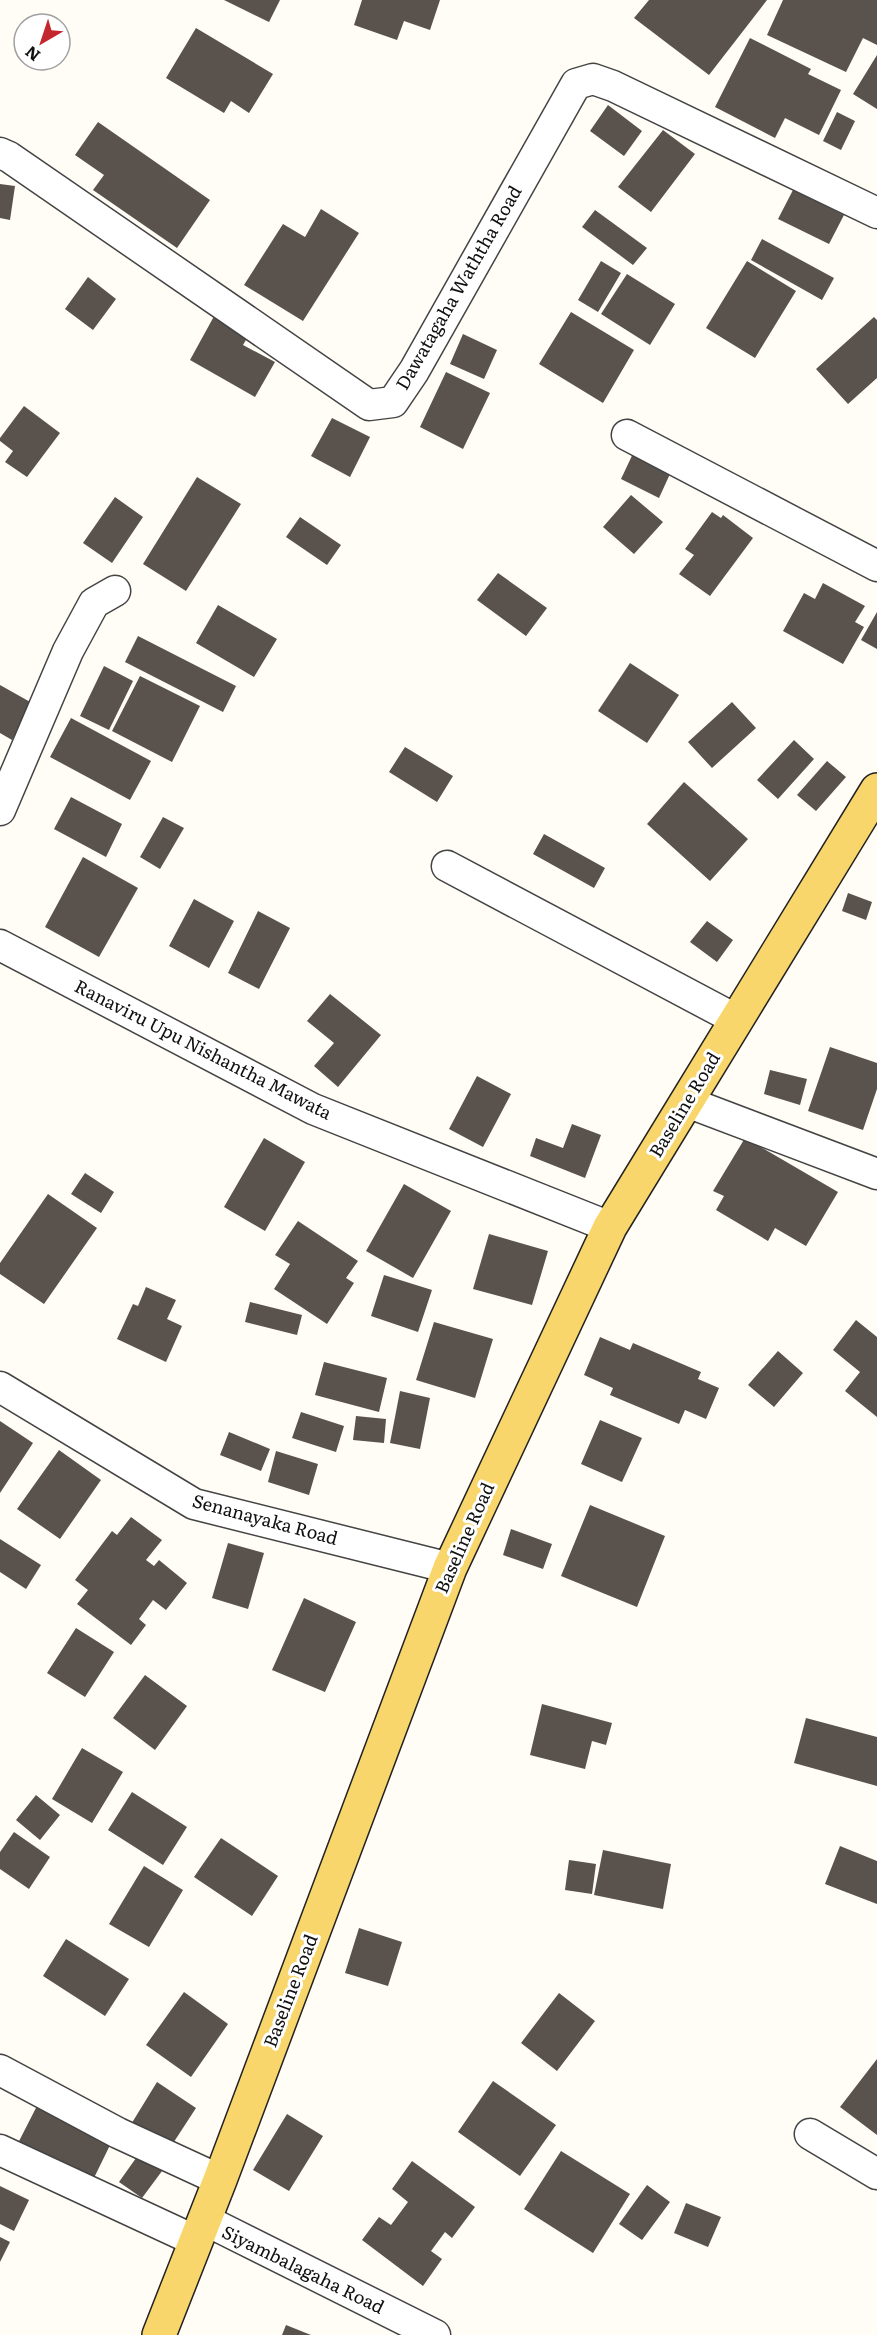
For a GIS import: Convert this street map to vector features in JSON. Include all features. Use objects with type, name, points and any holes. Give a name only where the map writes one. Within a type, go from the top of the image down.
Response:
[{"type":"main road","name":"Baseline Road","points":[[159,2335],[220,2180],[450,1568],[610,1227],[877,790]]},
{"type":"street","name":"Dawatagaha Waththa Road","points":[[0,153],[19,163],[369,405],[393,402],[414,371],[576,84],[593,80],[613,86],[877,213]]},
{"type":"street","points":[[627,435],[877,566]]},
{"type":"street","points":[[0,810],[68,651],[94,603],[115,591]]},
{"type":"street","points":[[447,866],[737,1020]]},
{"type":"street","name":"Ranaviru Upu Nishantha Mawata","points":[[0,945],[313,1109],[610,1227]]},
{"type":"street","points":[[687,1102],[877,1174]]},
{"type":"street","name":"Senanayaka Road","points":[[0,1386],[194,1504],[450,1568]]},
{"type":"street","points":[[0,2070],[118,2133],[220,2180]]},
{"type":"street","points":[[810,2134],[877,2174]]},
{"type":"street","name":"Siyambalagaha Road","points":[[0,2150],[200,2231],[435,2335]]},
{"type":"building","points":[[224,0],[280,0],[269,22]]},
{"type":"building","points":[[362,0],[440,0],[430,30],[404,21],[397,40],[354,25]]},
{"type":"building","points":[[649,0],[767,0],[709,75],[634,18]]},
{"type":"building","points":[[783,0],[877,0],[877,45],[863,38],[846,72],[767,35]]},
{"type":"building","points":[[196,28],[273,74],[249,113],[231,101],[224,113],[166,78]]},
{"type":"building","points":[[750,38],[811,69],[808,74],[841,90],[819,135],[785,118],[775,138],[715,107]]},
{"type":"building","points":[[877,55],[877,109],[853,94]]},
{"type":"building","points":[[608,105],[642,131],[624,156],[590,131]]},
{"type":"building","points":[[837,112],[855,121],[841,150],[823,141]]},
{"type":"building","points":[[98,122],[210,200],[177,248],[93,190],[104,175],[75,155]]},
{"type":"building","points":[[663,130],[695,154],[651,212],[618,187]]},
{"type":"building","points":[[0,184],[15,186],[10,220],[0,218]]},
{"type":"building","points":[[793,190],[844,215],[829,244],[778,219]]},
{"type":"building","points":[[321,209],[359,233],[303,321],[244,285],[283,224],[305,237]]},
{"type":"building","points":[[595,210],[647,248],[633,265],[582,227]]},
{"type":"building","points":[[762,239],[834,278],[822,300],[751,260]]},
{"type":"building","points":[[601,261],[621,273],[598,312],[578,300]]},
{"type":"building","points":[[747,261],[796,291],[755,358],[706,328]]},
{"type":"building","points":[[627,274],[675,304],[650,345],[601,314]]},
{"type":"building","points":[[88,277],[116,299],[93,330],[65,309]]},
{"type":"building","points":[[218,309],[253,328],[243,345],[275,362],[255,397],[190,360]]},
{"type":"building","points":[[571,312],[634,350],[603,403],[539,364]]},
{"type":"building","points":[[874,317],[877,320],[877,378],[848,404],[816,369]]},
{"type":"building","points":[[463,334],[497,350],[484,379],[450,364]]},
{"type":"building","points":[[446,372],[490,393],[463,449],[420,427]]},
{"type":"building","points":[[24,406],[60,433],[27,477],[5,462],[13,451],[0,441]]},
{"type":"building","points":[[332,418],[370,437],[350,477],[311,456]]},
{"type":"building","points":[[637,445],[675,463],[659,498],[621,479]]},
{"type":"building","points":[[197,477],[241,504],[186,591],[143,564]]},
{"type":"building","points":[[631,495],[663,522],[634,554],[603,527]]},
{"type":"building","points":[[115,497],[143,517],[112,563],[83,543]]},
{"type":"building","points":[[712,512],[721,518],[723,515],[753,538],[710,596],[679,574],[694,555],[685,549]]},
{"type":"building","points":[[300,517],[341,545],[327,565],[286,537]]},
{"type":"building","points":[[498,573],[547,608],[526,636],[477,600]]},
{"type":"building","points":[[823,583],[865,606],[855,622],[864,627],[843,664],[783,631],[804,593],[815,599]]},
{"type":"building","points":[[218,605],[277,639],[254,677],[196,643]]},
{"type":"building","points":[[877,612],[877,649],[861,640]]},
{"type":"building","points":[[138,636],[236,686],[223,712],[125,662]]},
{"type":"building","points":[[630,663],[679,695],[647,743],[598,711]]},
{"type":"building","points":[[104,666],[133,681],[109,730],[80,716]]},
{"type":"building","points":[[140,676],[200,706],[172,762],[112,731]]},
{"type":"building","points":[[0,685],[32,703],[12,740],[0,733]]},
{"type":"building","points":[[732,702],[756,728],[712,768],[688,742]]},
{"type":"building","points":[[71,718],[151,761],[130,800],[50,757]]},
{"type":"building","points":[[794,740],[814,759],[778,799],[757,780]]},
{"type":"building","points":[[405,747],[453,776],[437,802],[389,772]]},
{"type":"building","points":[[827,761],[846,777],[816,811],[797,795]]},
{"type":"building","points":[[684,782],[748,839],[710,881],[647,824]]},
{"type":"building","points":[[71,797],[122,824],[106,857],[54,829]]},
{"type":"building","points":[[163,817],[184,828],[160,869],[140,857]]},
{"type":"building","points":[[544,834],[605,868],[594,888],[533,854]]},
{"type":"building","points":[[83,857],[138,888],[99,957],[45,927]]},
{"type":"building","points":[[848,893],[872,902],[866,920],[842,911]]},
{"type":"building","points":[[194,899],[234,921],[209,968],[169,946]]},
{"type":"building","points":[[258,911],[290,928],[259,989],[228,973]]},
{"type":"building","points":[[707,921],[733,940],[717,962],[690,942]]},
{"type":"building","points":[[330,994],[381,1035],[338,1087],[314,1066],[334,1043],[307,1021]]},
{"type":"building","points":[[830,1047],[877,1063],[877,1089],[863,1130],[808,1111]]},
{"type":"building","points":[[770,1070],[807,1079],[800,1105],[764,1094]]},
{"type":"building","points":[[477,1076],[511,1094],[483,1147],[449,1129]]},
{"type":"building","points":[[572,1124],[601,1135],[585,1178],[530,1156],[536,1138],[563,1148]]},
{"type":"building","points":[[264,1138],[305,1162],[265,1231],[224,1207]]},
{"type":"building","points":[[745,1138],[838,1192],[806,1246],[775,1228],[768,1241],[716,1210],[724,1196],[713,1191]]},
{"type":"building","points":[[85,1173],[114,1192],[101,1213],[71,1194]]},
{"type":"building","points":[[404,1184],[451,1211],[413,1278],[366,1251]]},
{"type":"building","points":[[48,1194],[97,1228],[44,1304],[0,1274],[0,1263]]},
{"type":"building","points":[[298,1221],[358,1261],[346,1278],[354,1283],[327,1324],[274,1289],[290,1264],[275,1255]]},
{"type":"building","points":[[489,1234],[548,1251],[532,1305],[473,1289]]},
{"type":"building","points":[[384,1275],[432,1290],[418,1332],[371,1316]]},
{"type":"building","points":[[146,1287],[176,1300],[167,1319],[182,1326],[166,1362],[117,1339],[133,1304],[138,1306]]},
{"type":"building","points":[[250,1302],[302,1315],[297,1335],[245,1322]]},
{"type":"building","points":[[856,1320],[877,1337],[877,1417],[845,1391],[860,1372],[833,1350]]},
{"type":"building","points":[[434,1322],[493,1339],[475,1398],[416,1380]]},
{"type":"building","points":[[600,1337],[630,1350],[633,1343],[701,1372],[698,1379],[719,1388],[706,1419],[685,1410],[679,1424],[610,1395],[613,1388],[584,1375]]},
{"type":"building","points":[[778,1351],[803,1373],[774,1407],[748,1385]]},
{"type":"building","points":[[324,1362],[387,1378],[379,1412],[315,1395]]},
{"type":"building","points":[[400,1391],[430,1398],[420,1449],[390,1443]]},
{"type":"building","points":[[301,1412],[344,1426],[336,1452],[292,1438]]},
{"type":"building","points":[[356,1416],[386,1419],[384,1443],[353,1440]]},
{"type":"building","points":[[600,1420],[642,1438],[622,1482],[581,1464]]},
{"type":"building","points":[[0,1421],[33,1443],[0,1493]]},
{"type":"building","points":[[229,1432],[270,1449],[261,1471],[220,1455]]},
{"type":"building","points":[[59,1450],[101,1480],[60,1539],[17,1509]]},
{"type":"building","points":[[276,1451],[318,1464],[309,1495],[268,1482]]},
{"type":"building","points":[[590,1505],[665,1536],[637,1607],[561,1576]]},
{"type":"building","points":[[131,1517],[162,1540],[146,1560],[154,1566],[159,1560],[187,1583],[166,1610],[153,1600],[139,1619],[146,1625],[131,1645],[77,1604],[88,1590],[75,1580],[112,1531],[117,1535]]},
{"type":"building","points":[[511,1529],[552,1544],[543,1569],[503,1555]]},
{"type":"building","points":[[0,1539],[41,1565],[26,1589],[0,1572]]},
{"type":"building","points":[[228,1543],[264,1553],[248,1609],[212,1598]]},
{"type":"building","points":[[304,1598],[356,1622],[325,1692],[272,1670]]},
{"type":"building","points":[[76,1628],[114,1652],[85,1697],[47,1673]]},
{"type":"building","points":[[145,1675],[187,1706],[155,1750],[113,1718]]},
{"type":"building","points":[[542,1704],[612,1723],[606,1745],[592,1741],[585,1769],[530,1755]]},
{"type":"building","points":[[806,1718],[877,1737],[877,1786],[794,1763]]},
{"type":"building","points":[[82,1748],[123,1772],[92,1823],[52,1799]]},
{"type":"building","points":[[132,1792],[187,1827],[163,1865],[108,1830]]},
{"type":"building","points":[[36,1795],[60,1815],[40,1840],[16,1820]]},
{"type":"building","points":[[14,1832],[50,1857],[29,1889],[0,1869],[0,1852]]},
{"type":"building","points":[[221,1838],[278,1876],[252,1916],[194,1877]]},
{"type":"building","points":[[840,1846],[877,1861],[877,1904],[825,1884]]},
{"type":"building","points":[[603,1850],[671,1864],[663,1909],[594,1895]]},
{"type":"building","points":[[569,1860],[596,1864],[592,1894],[565,1890]]},
{"type":"building","points":[[144,1866],[183,1890],[149,1947],[109,1924]]},
{"type":"building","points":[[359,1928],[402,1942],[388,1986],[345,1973]]},
{"type":"building","points":[[66,1939],[129,1979],[105,2016],[43,1976]]},
{"type":"building","points":[[184,1992],[228,2024],[191,2077],[146,2045]]},
{"type":"building","points":[[559,1993],[595,2021],[557,2071],[521,2043]]},
{"type":"building","points":[[877,2059],[877,2135],[840,2107]]},
{"type":"building","points":[[493,2081],[556,2125],[520,2176],[458,2132]]},
{"type":"building","points":[[157,2082],[196,2108],[168,2151],[130,2126]]},
{"type":"building","points":[[39,2102],[113,2139],[91,2184],[16,2147]]},
{"type":"building","points":[[287,2114],[323,2136],[289,2191],[253,2170]]},
{"type":"building","points":[[141,2151],[165,2167],[142,2198],[119,2182]]},
{"type":"building","points":[[561,2151],[630,2194],[593,2253],[524,2209]]},
{"type":"building","points":[[412,2161],[475,2207],[452,2238],[445,2232],[431,2251],[442,2259],[423,2286],[362,2240],[379,2217],[391,2225],[408,2202],[392,2189]]},
{"type":"building","points":[[647,2185],[670,2202],[642,2240],[619,2224]]},
{"type":"building","points":[[0,2186],[29,2200],[14,2231],[0,2224]]},
{"type":"building","points":[[686,2203],[721,2217],[708,2247],[674,2233]]},
{"type":"building","points":[[0,2237],[10,2242],[0,2262]]},
{"type":"building","points":[[286,2325],[311,2335],[282,2335]]}]
